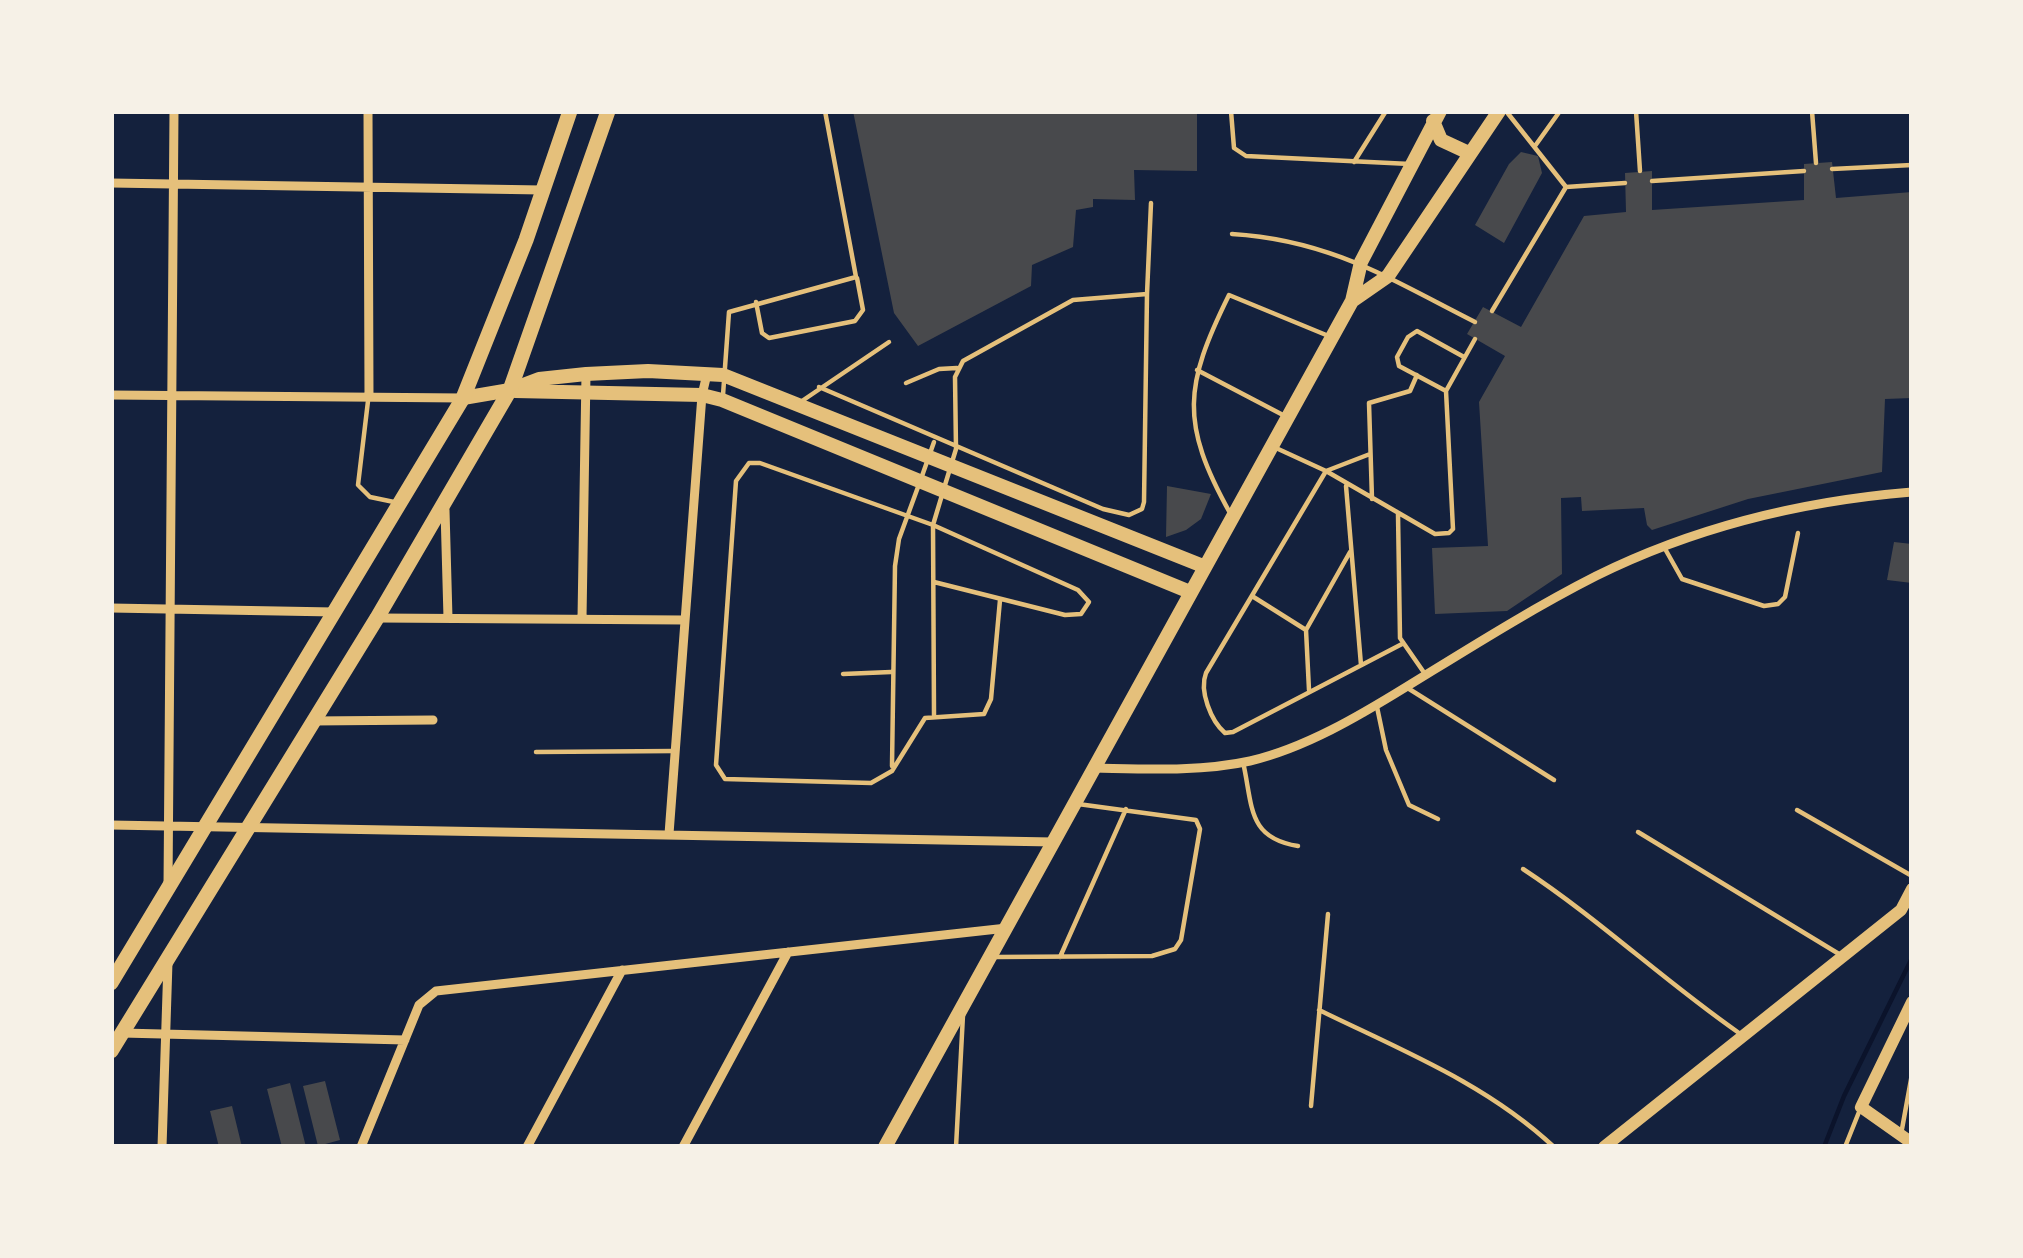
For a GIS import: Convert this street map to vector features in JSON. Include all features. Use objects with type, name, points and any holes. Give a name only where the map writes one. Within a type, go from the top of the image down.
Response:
[{"type":"main road","points":[[111,982],[463,398],[570,111]]},
{"type":"main road","points":[[111,1051],[445,505],[510,390],[608,111]]},
{"type":"main road","points":[[1352,301],[1388,276],[1502,111]]},
{"type":"main road","points":[[1436,116],[1442,140],[1469,153]]},
{"type":"main road","points":[[885,1147],[1352,301],[1361,262],[1436,116]]},
{"type":"main road","points":[[463,398],[510,390],[539,379],[586,374],[715,374],[1203,566]]},
{"type":"main road","points":[[510,390],[702,395],[722,400],[1190,592]]},
{"type":"street","points":[[168,888],[174,111]]},
{"type":"street","points":[[368,111],[369,398]]},
{"type":"street","points":[[111,184],[542,190]]},
{"type":"street","points":[[582,618],[586,374]]},
{"type":"street","points":[[669,834],[702,395],[715,374]]},
{"type":"street","points":[[111,395],[463,398]]},
{"type":"street","points":[[1095,768],[1162,769],[1243,762],[1289,748],[1377,707],[1552,600],[1664,547],[1802,506],[1912,492]]},
{"type":"street","points":[[445,505],[448,618]]},
{"type":"street","points":[[111,608],[334,612]]},
{"type":"street","points":[[376,618],[684,620]]},
{"type":"street","points":[[312,721],[433,720]]},
{"type":"street","points":[[111,825],[1055,842]]},
{"type":"street","points":[[1604,1147],[1844,957],[1907,916],[1912,889]]},
{"type":"street","points":[[361,1147],[426,996],[443,989],[1006,928]]},
{"type":"street","points":[[683,1147],[788,952]]},
{"type":"street","points":[[162,1147],[168,956]]},
{"type":"street","points":[[527,1147],[622,970]]},
{"type":"street","points":[[1906,1139],[1861,1107],[1912,1002]]},
{"type":"street","points":[[122,1033],[405,1040]]},
{"type":"lane","points":[[756,302],[762,333],[770,338],[855,321],[863,310],[825,111]]},
{"type":"lane","points":[[1232,111],[1233,141],[1240,153],[1411,164]]},
{"type":"lane","points":[[1354,162],[1386,111]]},
{"type":"lane","points":[[1502,111],[1566,187]]},
{"type":"lane","points":[[1535,146],[1560,111]]},
{"type":"lane","points":[[1636,111],[1640,171]]},
{"type":"lane","points":[[1812,111],[1816,164]]},
{"type":"lane","points":[[1832,169],[1912,164]]},
{"type":"lane","points":[[1652,181],[1804,171]]},
{"type":"lane","points":[[1566,187],[1625,183]]},
{"type":"lane","points":[[1492,311],[1566,187]]},
{"type":"lane","points":[[819,387],[1103,509],[1129,515],[1142,509],[1151,203]]},
{"type":"lane","points":[[1232,234],[1310,245],[1361,262],[1474,322]]},
{"type":"lane","points":[[722,400],[715,374],[727,318],[734,309],[856,277]]},
{"type":"lane","points":[[906,383],[939,369],[958,368],[1073,300],[1147,294]]},
{"type":"lane","points":[[1232,517],[1206,470],[1192,408],[1197,370],[1229,295],[1330,337]]},
{"type":"lane","points":[[1446,391],[1397,362],[1414,332],[1465,357]]},
{"type":"lane","points":[[1270,446],[1326,471],[1435,535],[1449,533],[1453,529],[1446,391],[1475,339]]},
{"type":"lane","points":[[798,404],[889,342]]},
{"type":"lane","points":[[934,715],[933,525],[956,449],[958,368]]},
{"type":"lane","points":[[1197,370],[1286,416]]},
{"type":"lane","points":[[1372,499],[1369,403],[1410,392],[1417,375]]},
{"type":"lane","points":[[369,398],[358,485],[370,497],[399,503]]},
{"type":"lane","points":[[892,772],[895,566],[906,515],[935,439]]},
{"type":"lane","points":[[1370,454],[1326,471],[1203,681],[1217,726],[1233,733],[1402,644]]},
{"type":"lane","points":[[934,582],[1065,615],[1081,614],[1089,602],[1078,590],[933,525],[749,463],[736,481],[719,774],[734,782],[859,784],[881,780],[892,772],[918,725],[934,715],[975,716],[988,709],[1000,600]]},
{"type":"lane","points":[[1346,483],[1361,665]]},
{"type":"lane","points":[[1398,514],[1402,644],[1426,676]]},
{"type":"lane","points":[[1664,547],[1682,579],[1764,606],[1778,604],[1785,597],[1798,533]]},
{"type":"lane","points":[[1309,692],[1306,630],[1350,552]]},
{"type":"lane","points":[[1252,596],[1306,630]]},
{"type":"lane","points":[[843,674],[892,672]]},
{"type":"lane","points":[[1406,687],[1554,780]]},
{"type":"lane","points":[[1377,707],[1386,750],[1409,805],[1438,819]]},
{"type":"lane","points":[[536,752],[675,751]]},
{"type":"lane","points":[[1243,762],[1262,834],[1274,842],[1298,846]]},
{"type":"lane","points":[[991,957],[1152,956],[1175,949],[1181,940],[1200,829],[1196,820],[1076,804]]},
{"type":"lane","points":[[1060,957],[1126,809]]},
{"type":"lane","points":[[1797,810],[1912,876]]},
{"type":"lane","points":[[1638,832],[1844,957]]},
{"type":"lane","points":[[1523,869],[1580,907],[1674,987],[1743,1036]]},
{"type":"lane","points":[[1310,1106],[1328,914]]},
{"type":"lane","points":[[956,1147],[964,1005]]},
{"type":"lane","points":[[1319,1010],[1463,1080],[1520,1114],[1555,1147]]},
{"type":"lane","points":[[1906,1139],[1912,1074]]},
{"type":"lane","points":[[1845,1147],[1861,1107]]},
{"type":"building","points":[[853,111],[1197,111],[1197,171],[1134,170],[1135,200],[1093,199],[1093,207],[1076,210],[1073,247],[1032,265],[1031,286],[918,346],[894,313]]},
{"type":"building","points":[[1521,152],[1538,156],[1542,173],[1504,243],[1475,225],[1509,164]]},
{"type":"building","points":[[1832,162],[1836,198],[1912,192],[1912,398],[1885,399],[1882,472],[1748,499],[1652,530],[1644,508],[1582,511],[1581,497],[1561,498],[1562,574],[1507,611],[1435,614],[1432,548],[1488,546],[1479,402],[1505,356],[1467,334],[1483,307],[1521,327],[1584,216],[1626,212],[1625,173],[1652,171],[1652,210],[1804,200],[1804,164]]},
{"type":"building","points":[[1167,486],[1211,494],[1201,519],[1166,537]]},
{"type":"building","points":[[1894,542],[1912,544],[1912,583],[1887,580]]},
{"type":"building","points":[[325,1081],[340,1140],[318,1146],[303,1086]]},
{"type":"building","points":[[290,1083],[306,1147],[282,1147],[267,1089]]},
{"type":"building","points":[[232,1106],[242,1147],[219,1147],[210,1111]]},
{"type":"waterway","points":[[1824,1147],[1912,958]]}]
